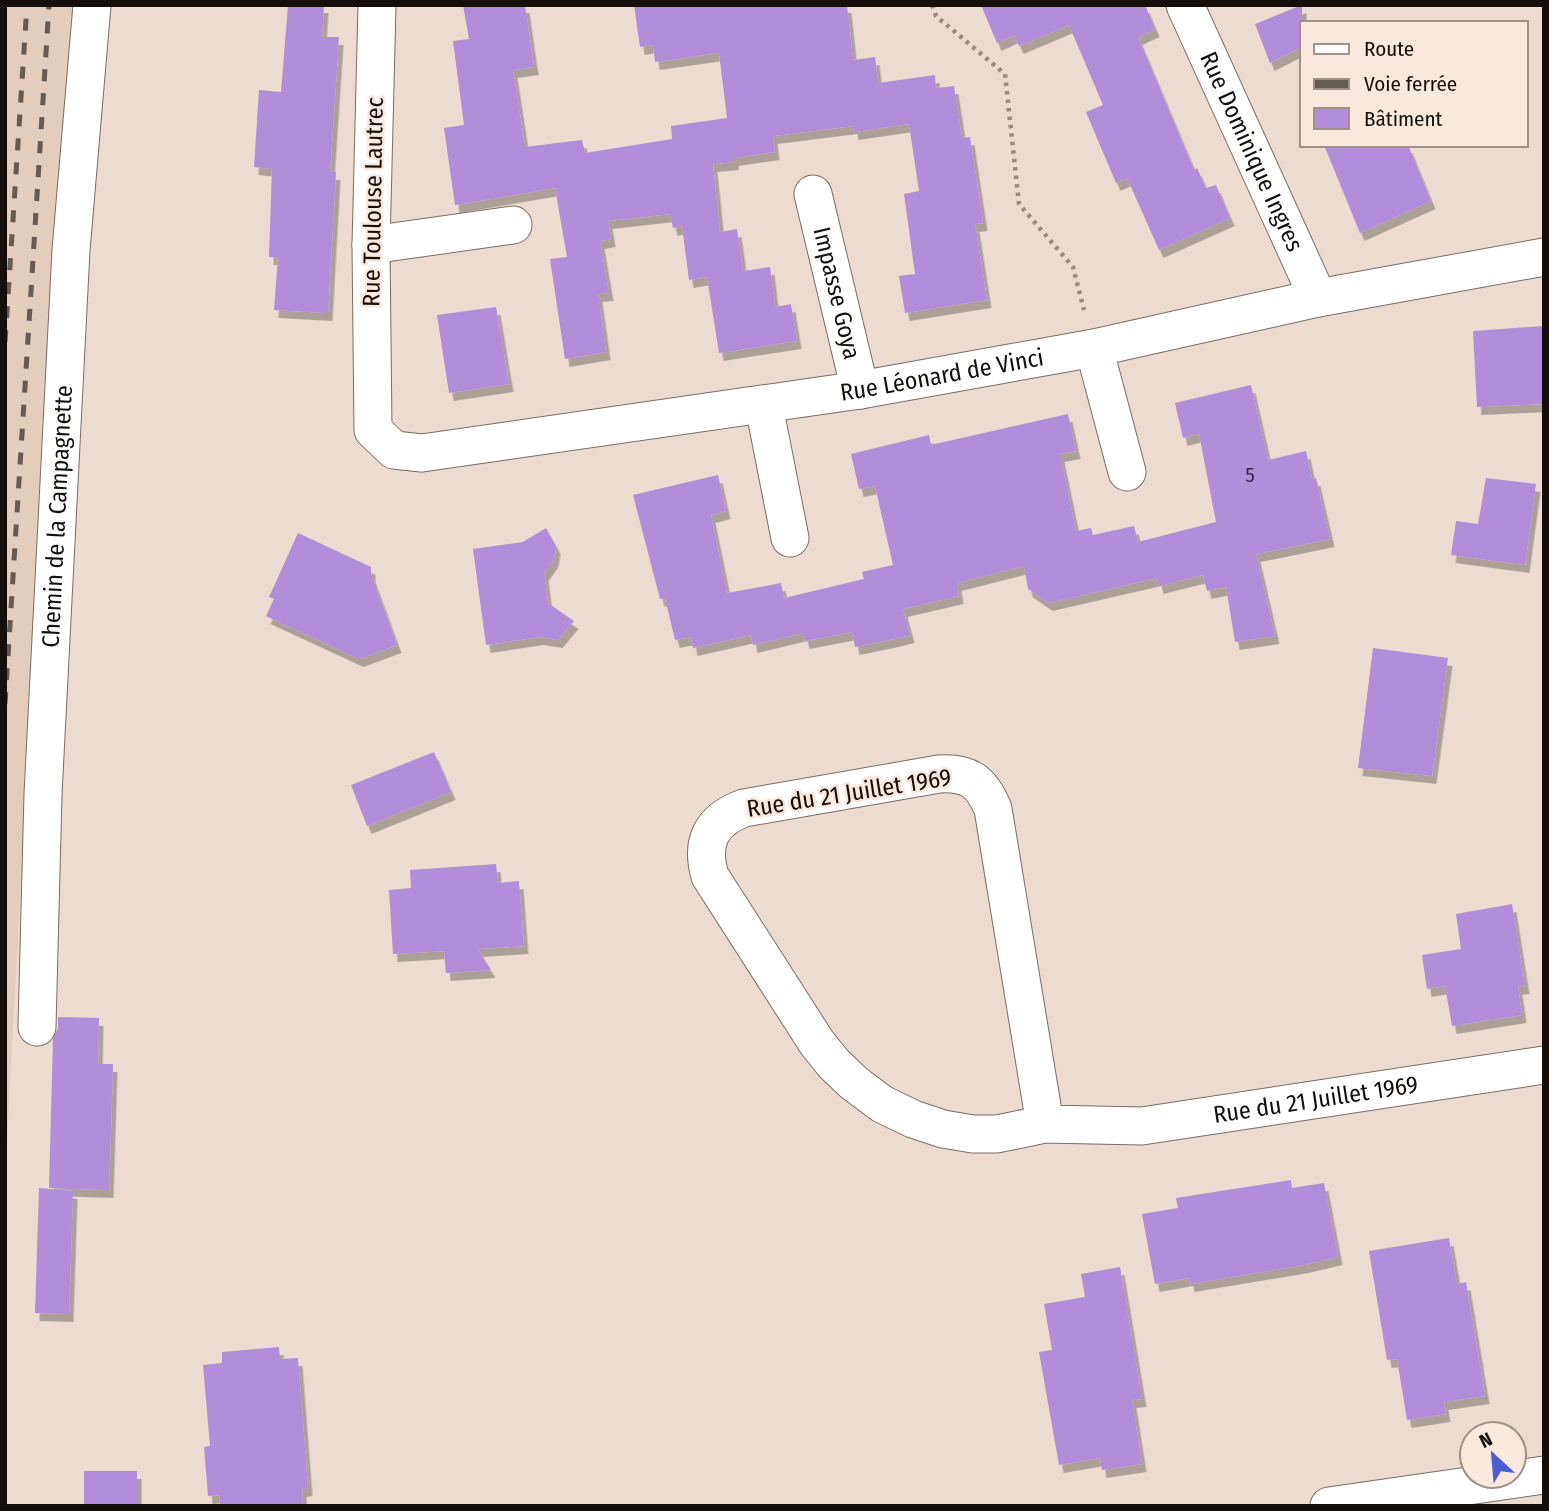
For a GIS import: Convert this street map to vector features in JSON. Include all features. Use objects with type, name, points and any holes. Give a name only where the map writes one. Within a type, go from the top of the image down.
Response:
[{"type":"street","name":"Chemin de la Campagnette","points":[[37,1027],[43,794],[71,250],[92,5]]},
{"type":"street","name":"Rue Toulouse Lautrec","points":[[371,399],[371,245],[377,5]]},
{"type":"street","name":"Rue Dominique Ingres","points":[[1185,5],[1318,298]]},
{"type":"street","name":"Impasse Goya","points":[[813,194],[860,390]]},
{"type":"street","points":[[371,245],[513,225]]},
{"type":"street","name":"Rue Léonard de Vinci","points":[[371,399],[373,430],[394,450],[422,453],[860,390],[1094,348],[1318,298],[1544,257]]},
{"type":"street","points":[[1094,348],[1127,472]]},
{"type":"street","points":[[764,405],[790,538]]},
{"type":"street","name":"Rue du 21 Juillet 1969","points":[[1045,1124],[993,809],[987,793],[976,781],[952,773],[939,774],[744,808],[719,822],[706,847],[710,876],[817,1043],[854,1083],[882,1104],[943,1129],[973,1134],[997,1134],[1045,1124],[1142,1126],[1544,1065]]},
{"type":"street","points":[[1329,1506],[1544,1475]]},
{"type":"path","points":[[932,5],[936,16],[1004,74],[1019,204],[1073,267],[1094,348]]},
{"type":"shaded area","points":[[5,5],[82,5],[32,677],[5,1176]]},
{"type":"building","points":[[288,5],[324,5],[322,37],[339,37],[330,172],[336,172],[328,313],[274,310],[278,257],[269,257],[272,169],[254,167],[259,90],[281,92]]},
{"type":"building","points":[[463,5],[525,5],[534,67],[513,70],[525,147],[582,140],[585,153],[672,139],[671,126],[727,118],[719,53],[655,62],[653,45],[640,47],[634,5],[847,5],[853,60],[875,57],[878,83],[935,75],[936,88],[954,86],[962,138],[970,137],[983,223],[975,224],[987,300],[905,313],[899,276],[915,274],[904,194],[919,191],[909,124],[854,132],[853,126],[773,136],[775,152],[713,164],[720,232],[737,229],[743,271],[770,267],[775,307],[791,304],[797,341],[719,353],[707,277],[689,280],[682,226],[673,228],[670,214],[608,221],[611,239],[600,241],[609,293],[598,294],[606,352],[565,359],[550,259],[567,257],[555,188],[455,205],[444,128],[464,125],[453,41],[469,39]]},
{"type":"building","points":[[981,5],[1145,5],[1155,29],[1138,37],[1194,170],[1197,168],[1206,188],[1216,185],[1230,218],[1159,250],[1127,178],[1116,183],[1086,112],[1103,105],[1069,25],[1019,46],[1014,35],[997,43]]},
{"type":"building","points":[[1302,5],[1300,48],[1270,63],[1255,24]]},
{"type":"building","points":[[1325,147],[1409,147],[1431,201],[1360,233]]},
{"type":"building","points":[[496,307],[509,384],[449,393],[437,315]]},
{"type":"building","points":[[1544,326],[1544,404],[1477,407],[1473,331]]},
{"type":"building","points":[[1251,385],[1268,460],[1306,451],[1312,479],[1316,478],[1330,539],[1256,554],[1275,636],[1235,642],[1226,587],[1207,591],[1203,575],[1159,586],[1157,578],[1048,603],[1028,589],[1024,566],[957,583],[959,596],[903,609],[910,635],[894,639],[855,647],[852,632],[805,641],[803,633],[753,645],[751,635],[693,648],[691,637],[675,640],[665,598],[660,599],[633,495],[718,475],[726,511],[711,515],[727,593],[781,583],[784,598],[864,579],[862,572],[893,565],[875,486],[859,489],[851,454],[929,435],[931,445],[1068,414],[1076,451],[1060,454],[1076,531],[1091,528],[1093,535],[1134,526],[1138,542],[1216,522],[1199,434],[1183,438],[1175,403]]},
{"type":"building","points":[[1486,478],[1536,484],[1525,565],[1451,555],[1456,521],[1478,524]]},
{"type":"building","points":[[546,528],[556,546],[554,559],[544,573],[548,603],[574,621],[558,640],[539,637],[486,645],[473,549],[523,542]]},
{"type":"building","points":[[298,533],[371,567],[371,574],[397,645],[359,659],[266,616],[274,599],[269,597]]},
{"type":"building","points":[[1373,648],[1448,658],[1432,776],[1358,768]]},
{"type":"building","points":[[434,752],[451,792],[367,826],[351,785]]},
{"type":"building","points":[[496,864],[498,883],[519,881],[524,946],[478,949],[491,970],[446,973],[444,951],[393,954],[389,890],[411,888],[410,870]]},
{"type":"building","points":[[1512,904],[1525,986],[1518,987],[1522,1015],[1452,1026],[1445,986],[1427,989],[1422,955],[1461,949],[1456,914]]},
{"type":"building","points":[[58,1017],[99,1018],[98,1064],[113,1064],[109,1190],[49,1188],[53,1039],[58,1028]]},
{"type":"building","points":[[1291,1180],[1292,1188],[1324,1183],[1338,1257],[1190,1284],[1189,1278],[1155,1284],[1142,1214],[1178,1208],[1176,1198]]},
{"type":"building","points":[[39,1188],[73,1191],[69,1314],[35,1313]]},
{"type":"building","points":[[1449,1238],[1457,1284],[1466,1282],[1485,1396],[1444,1402],[1446,1414],[1407,1420],[1397,1359],[1387,1360],[1369,1251]]},
{"type":"building","points":[[1120,1267],[1142,1399],[1132,1400],[1142,1464],[1102,1470],[1100,1458],[1059,1465],[1039,1352],[1052,1350],[1044,1304],[1085,1297],[1081,1274]]},
{"type":"building","points":[[279,1347],[280,1359],[298,1358],[308,1488],[302,1489],[303,1506],[220,1506],[219,1495],[208,1496],[204,1447],[210,1446],[203,1365],[222,1363],[222,1352]]},
{"type":"building","points":[[84,1471],[137,1471],[137,1506],[84,1506]]},
{"type":"railway","points":[[5,342],[27,5]]},
{"type":"railway","points":[[5,704],[49,5]]}]
